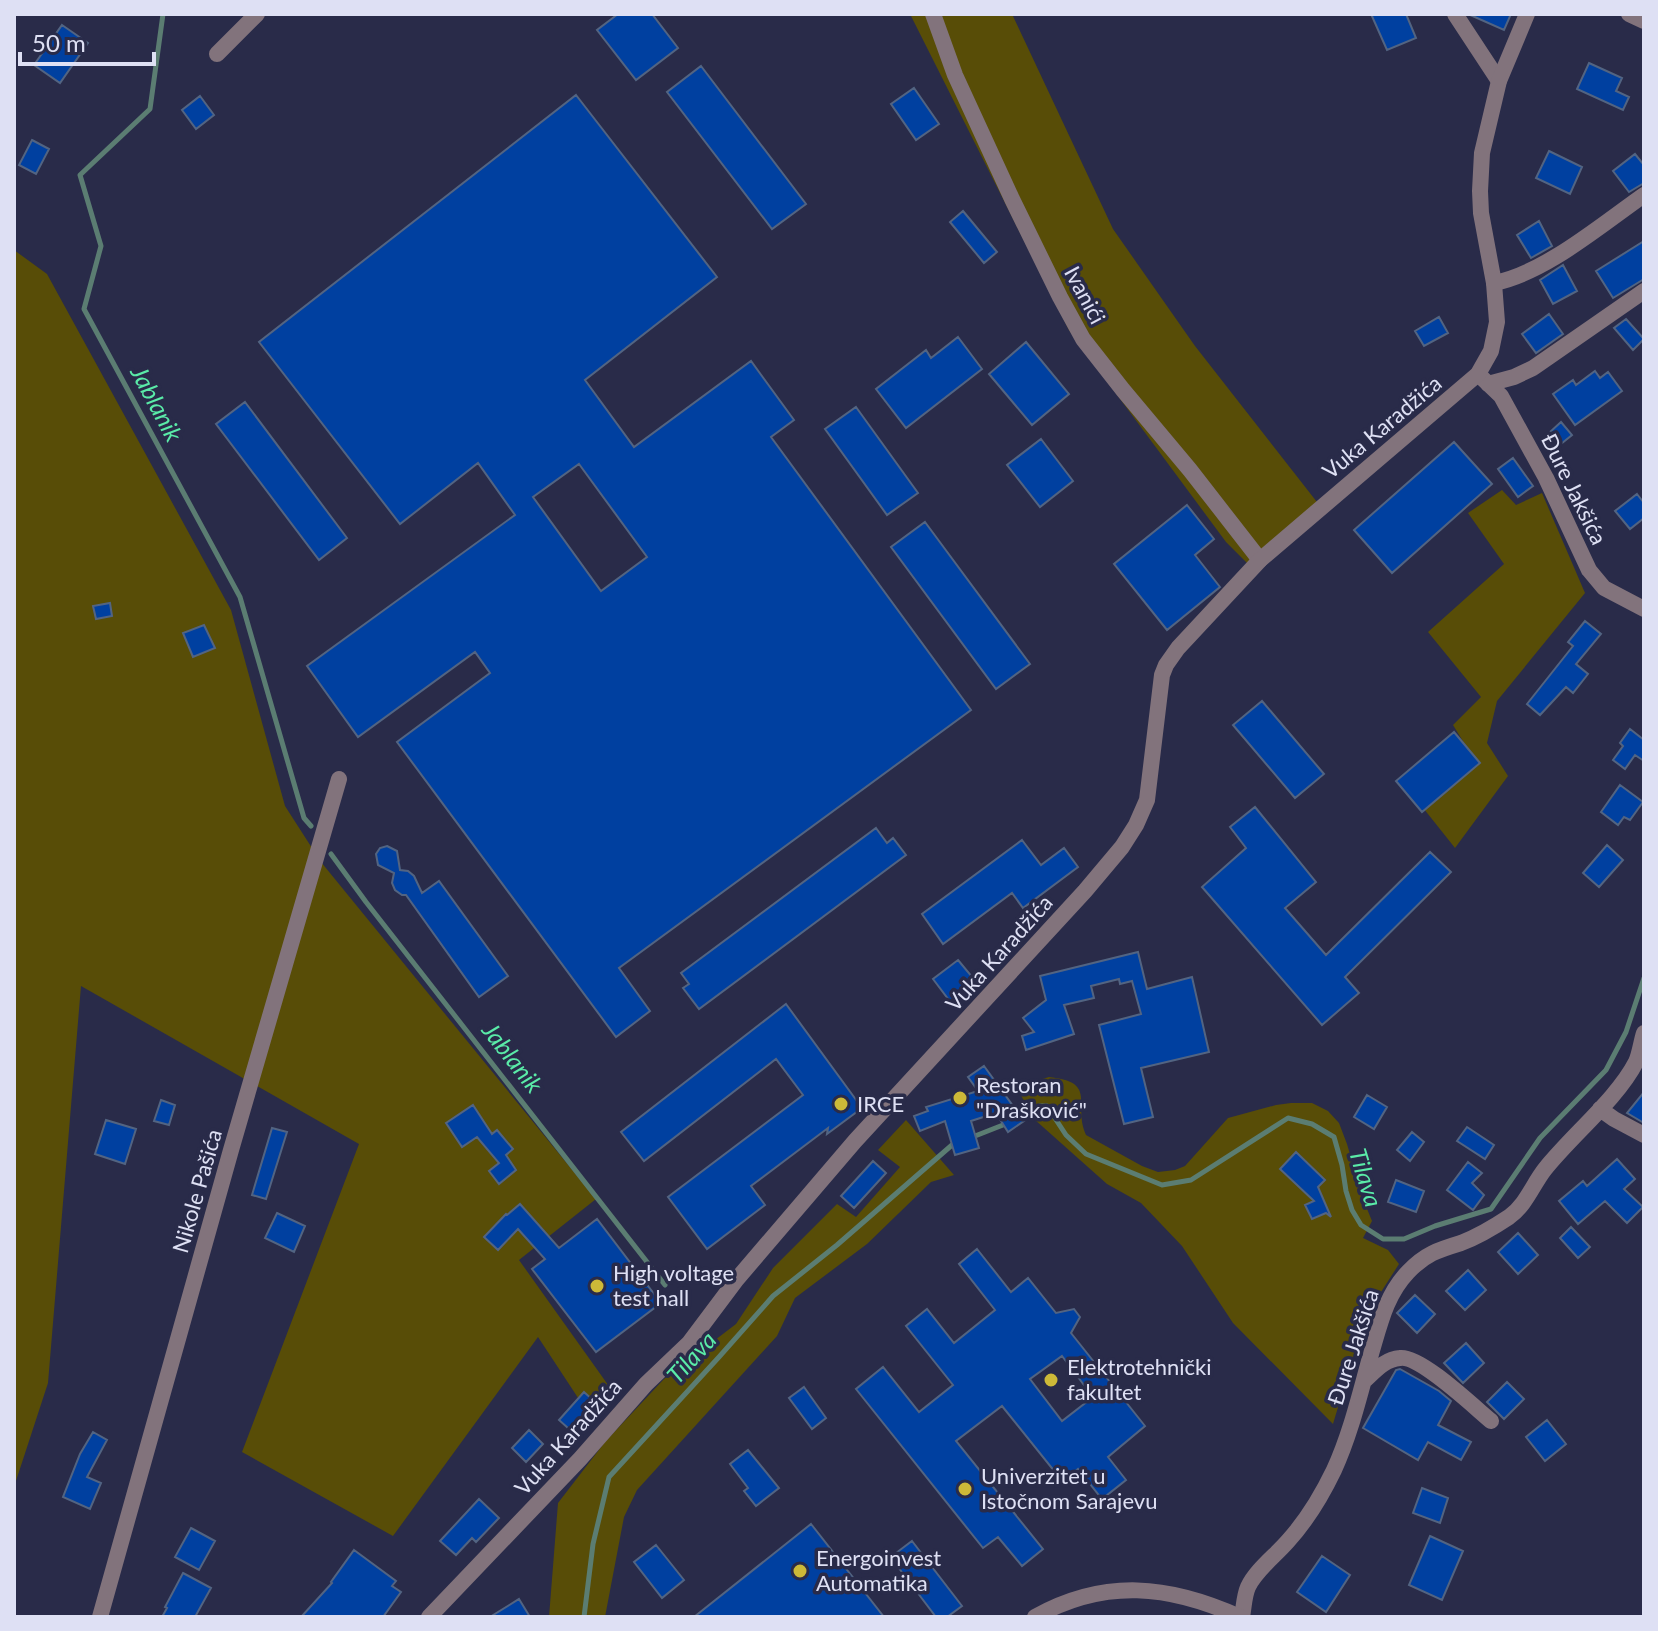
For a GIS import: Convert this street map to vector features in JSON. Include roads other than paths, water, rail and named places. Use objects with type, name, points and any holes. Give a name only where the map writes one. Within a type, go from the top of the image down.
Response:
[{"type":"street","points":[[217,54],[257,14]]},
{"type":"street","name":"Ivanići","points":[[933,14],[955,75],[1006,186],[1083,339],[1260,560]]},
{"type":"street","points":[[1455,14],[1499,81]]},
{"type":"street","name":"Vuka Karadžića","points":[[429,1617],[580,1459],[646,1384],[689,1343],[737,1279],[855,1141],[1122,847],[1147,800],[1160,687],[1166,665],[1178,648],[1260,560],[1483,379],[1497,322],[1494,283],[1481,213],[1480,170],[1489,116],[1499,81],[1527,14]]},
{"type":"street","points":[[1629,14],[1644,21]]},
{"type":"street","points":[[1494,283],[1511,280],[1535,269],[1644,195]]},
{"type":"street","name":"Vuka Karadžića","points":[[1483,379],[1514,377],[1533,368],[1644,291]]},
{"type":"street","name":"Đure Jakšića","points":[[1483,379],[1501,396],[1546,478],[1589,570],[1604,588],[1644,609]]},
{"type":"street","name":"Nikole Pašića","points":[[100,1617],[339,779]]},
{"type":"street","name":"Đure Jakšića","points":[[1241,1617],[1249,1585],[1300,1526],[1330,1478],[1349,1432],[1384,1308],[1395,1287],[1433,1252],[1477,1236],[1512,1215],[1557,1154],[1627,1075],[1637,1060],[1644,1033]]},
{"type":"street","points":[[1600,1109],[1644,1135]]},
{"type":"street","points":[[1363,1382],[1383,1364],[1408,1358],[1435,1374],[1491,1421]]},
{"type":"street","points":[[1035,1617],[1096,1594],[1130,1590],[1174,1594],[1209,1603],[1241,1617]]},
{"type":"waterway","name":"Jablanik","points":[[163,14],[150,109],[80,175],[101,246],[84,309],[240,597],[304,818],[311,826]]},
{"type":"waterway","name":"Jablanik","points":[[331,854],[665,1285]]},
{"type":"waterway","name":"Tilava","points":[[1021,1116],[1040,1106],[1047,1106],[1066,1135],[1086,1154],[1162,1185],[1191,1180],[1288,1118],[1312,1124],[1334,1137],[1346,1191],[1361,1225],[1383,1239],[1404,1239],[1491,1209],[1540,1138],[1606,1070],[1626,1032],[1644,978]]},
{"type":"waterway","name":"Tilava","points":[[975,1136],[1003,1125]]},
{"type":"waterway","name":"Tilava","points":[[584,1617],[593,1544],[609,1477],[773,1296],[952,1145]]},
{"type":"place","name":"Restoran \"Drašković\"","points":[[960,1098]]},
{"type":"place","name":"IRCE","points":[[841,1104]]},
{"type":"place","name":"High voltage test hall","points":[[597,1286]]},
{"type":"place","name":"Elektrotehnički fakultet","points":[[1051,1380]]},
{"type":"place","name":"Univerzitet u Istočnom Sarajevu","points":[[965,1489]]},
{"type":"place","name":"Energoinvest Automatika","points":[[800,1571]]}]
